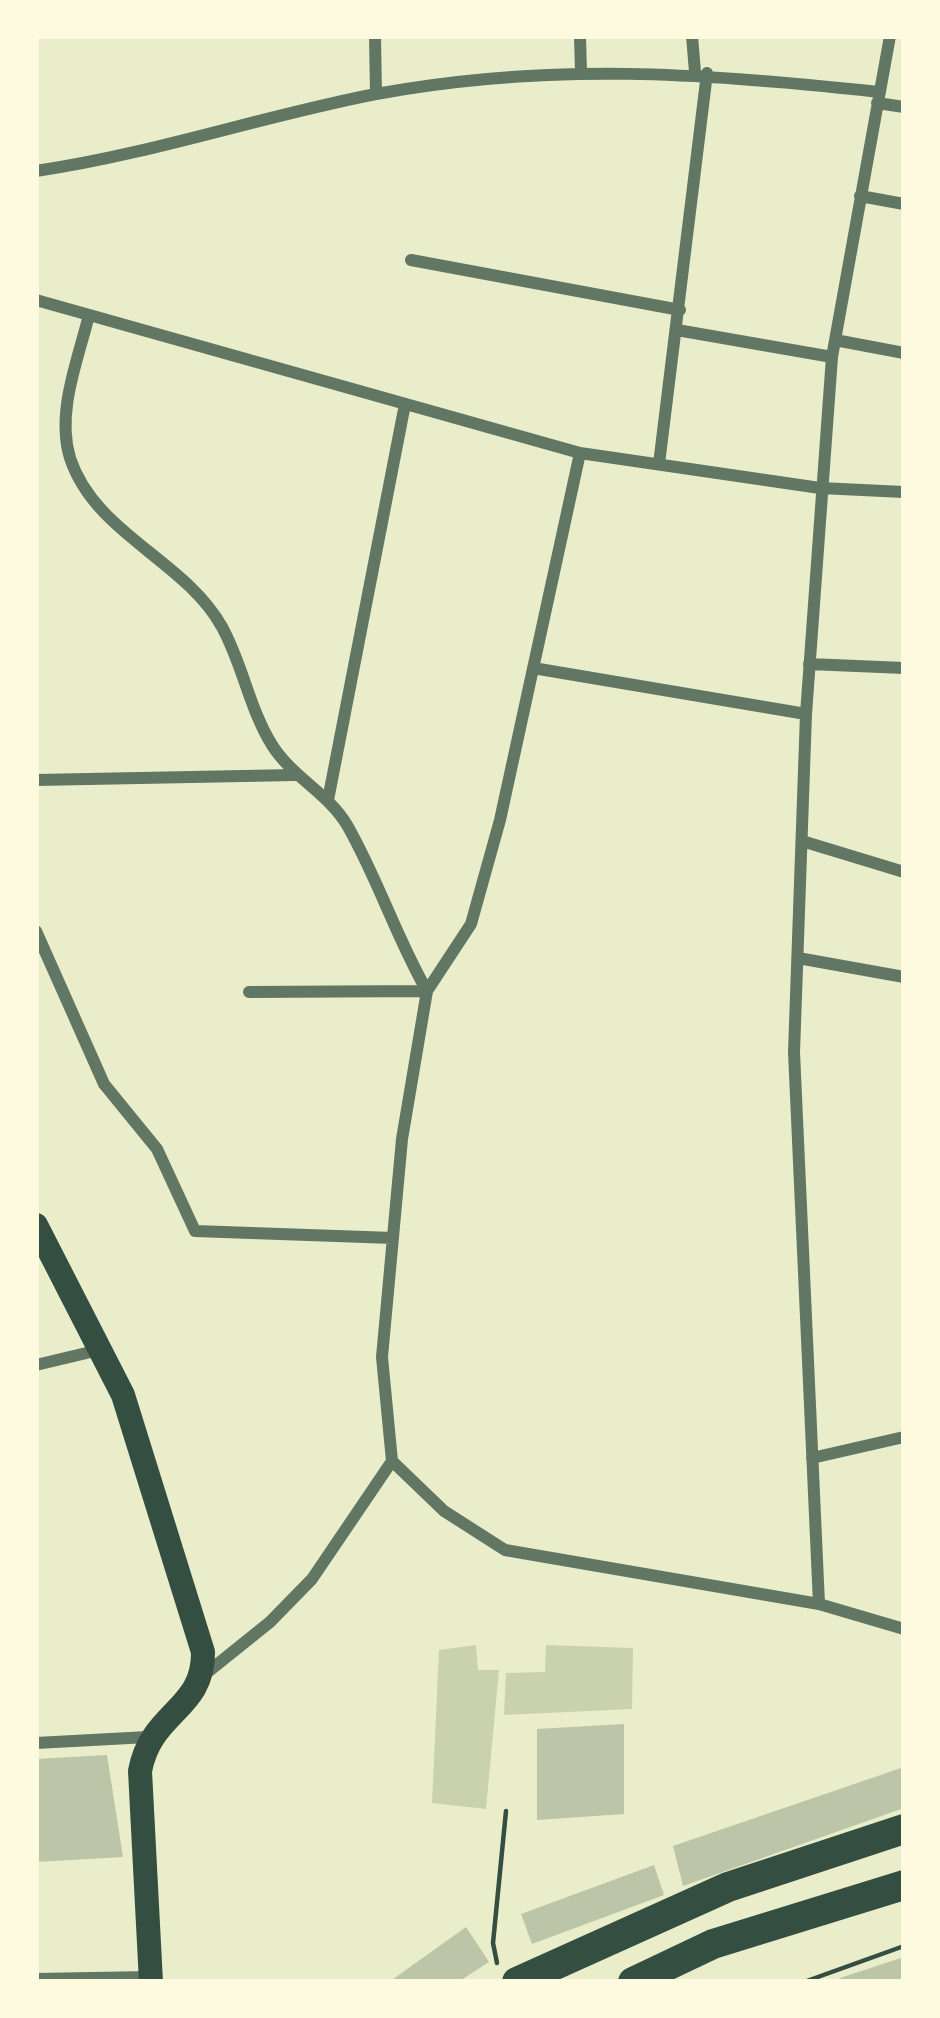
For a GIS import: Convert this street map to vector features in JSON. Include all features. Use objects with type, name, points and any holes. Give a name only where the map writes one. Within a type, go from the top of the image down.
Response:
[{"type":"highway","points":[[507,1973],[728,1887],[904,1829]]},
{"type":"highway","points":[[633,1982],[713,1944],[904,1885]]},
{"type":"main road","points":[[36,1225],[103,1349],[140,1441],[201,1639],[201,1677],[185,1703],[148,1737],[140,1771],[151,1979]]},
{"type":"street","points":[[375,36],[376,94]]},
{"type":"street","points":[[580,36],[581,73]]},
{"type":"street","points":[[659,464],[680,310],[701,72],[692,36]]},
{"type":"street","points":[[819,1604],[794,1052],[806,714],[832,357],[890,36]]},
{"type":"street","points":[[36,171],[108,160],[376,94],[530,74],[701,72],[878,98],[904,107]]},
{"type":"street","points":[[860,196],[904,204]]},
{"type":"street","points":[[411,260],[680,310]]},
{"type":"street","points":[[36,300],[580,453],[820,488],[904,492]]},
{"type":"street","points":[[89,315],[64,419],[70,456],[84,489],[193,587],[223,628],[246,694],[295,775],[328,800],[346,822],[394,934],[427,991]]},
{"type":"street","points":[[677,330],[832,357]]},
{"type":"street","points":[[835,340],[904,352]]},
{"type":"street","points":[[328,800],[405,404]]},
{"type":"street","points":[[201,1677],[270,1622],[312,1580],[392,1461],[382,1357],[402,1139],[427,991],[471,924],[580,453]]},
{"type":"street","points":[[809,664],[904,668]]},
{"type":"street","points":[[533,668],[806,714]]},
{"type":"street","points":[[36,780],[295,775]]},
{"type":"street","points":[[802,841],[904,872]]},
{"type":"street","points":[[36,932],[104,1084],[157,1149],[195,1232],[393,1238]]},
{"type":"street","points":[[797,958],[904,977]]},
{"type":"street","points":[[249,992],[427,991]]},
{"type":"street","points":[[36,1365],[103,1349]]},
{"type":"street","points":[[812,1458],[904,1437]]},
{"type":"street","points":[[392,1461],[444,1511],[505,1550],[819,1604],[904,1629]]},
{"type":"street","points":[[36,1743],[148,1737]]},
{"type":"street","points":[[36,1979],[151,1979]]},
{"type":"path","points":[[506,1811],[493,1943],[507,1973]]},
{"type":"path","points":[[803,1982],[904,1946]]},
{"type":"green space","points":[[476,1645],[478,1670],[499,1670],[486,1809],[432,1803],[439,1650]]},
{"type":"green space","points":[[546,1645],[633,1648],[632,1709],[504,1715],[506,1673],[545,1672]]},
{"type":"building","points":[[624,1724],[624,1814],[537,1820],[537,1729]]},
{"type":"building","points":[[107,1755],[123,1857],[36,1862],[36,1759]]},
{"type":"building","points":[[904,1767],[904,1808],[683,1886],[673,1846]]},
{"type":"building","points":[[654,1865],[664,1895],[532,1944],[521,1914]]},
{"type":"building","points":[[466,1927],[489,1962],[458,1982],[389,1982]]},
{"type":"building","points":[[904,1957],[904,1982],[831,1982],[843,1977]]}]
